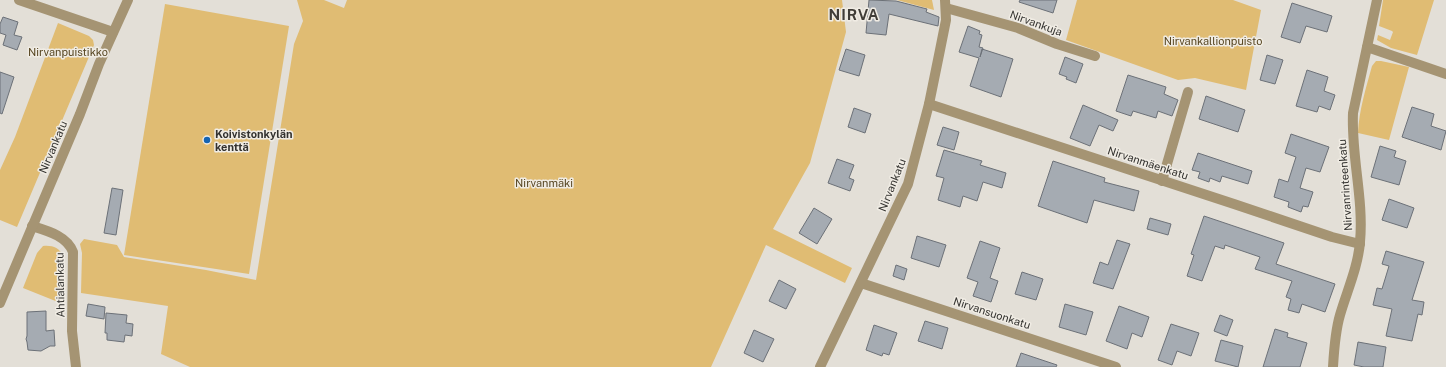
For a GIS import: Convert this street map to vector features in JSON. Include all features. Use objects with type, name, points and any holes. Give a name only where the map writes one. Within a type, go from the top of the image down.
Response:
[{"type":"street","points":[[18,0],[113,32]]},
{"type":"street","name":"Nirvankatu","points":[[0,303],[113,32],[128,0]]},
{"type":"street","name":"Nirvanrinteenkatu","points":[[1333,367],[1338,323],[1355,267],[1360,244],[1360,221],[1353,122],[1359,82],[1377,0]]},
{"type":"street","name":"Nirvankatu","points":[[820,367],[908,184],[929,104],[946,20],[946,4]]},
{"type":"street","name":"Nirvankuja","points":[[946,4],[1095,56]]},
{"type":"street","points":[[1367,47],[1446,74]]},
{"type":"street","points":[[1162,181],[1188,92]]},
{"type":"street","name":"Nirvanmäenkatu","points":[[929,104],[1332,237],[1360,244]]},
{"type":"street","name":"Ahtialankatu","points":[[32,226],[64,238],[70,244],[73,252],[72,331],[76,367]]},
{"type":"street","name":"Nirvansuonkatu","points":[[861,283],[1116,367]]},
{"type":"green space","name":"Nirvanmäki","points":[[297,0],[324,0],[344,8],[347,0],[842,0],[846,32],[810,163],[773,229],[852,268],[845,283],[766,245],[711,367],[190,367],[161,354],[168,306],[81,293],[82,253],[80,244],[84,239],[117,245],[124,257],[206,270],[256,280],[294,44],[303,21]]},
{"type":"green space","points":[[897,0],[932,0],[934,10]]},
{"type":"green space","name":"Nirvankallionpuisto","points":[[1077,0],[1233,0],[1261,10],[1246,90],[1195,78],[1178,80],[1066,40]]},
{"type":"green space","points":[[1383,0],[1434,0],[1417,55],[1391,48],[1377,40],[1378,35],[1390,40],[1393,32],[1379,26]]},
{"type":"green space","name":"Koivistonkylän kenttä","points":[[165,4],[289,26],[249,274],[124,255]]},
{"type":"green space","name":"Nirvanpuistikko","points":[[58,23],[89,36],[93,40],[94,45],[17,227],[0,220],[0,170],[15,137]]},
{"type":"green space","points":[[1376,61],[1409,67],[1389,140],[1358,133],[1365,91],[1372,66]]},
{"type":"green space","points":[[43,246],[56,248],[63,255],[63,304],[23,288],[37,253]]},
{"type":"building","points":[[869,0],[896,1],[927,9],[926,12],[939,17],[938,26],[889,14],[886,35],[866,33]]},
{"type":"building","points":[[1020,0],[1057,0],[1053,13],[1019,2]]},
{"type":"building","points":[[1292,3],[1332,16],[1327,32],[1306,26],[1300,43],[1281,37]]},
{"type":"building","points":[[3,17],[18,22],[14,35],[22,37],[17,50],[3,45],[6,35],[0,33],[0,24]]},
{"type":"building","points":[[968,26],[980,31],[979,34],[982,35],[979,47],[1013,59],[1001,97],[970,86],[979,58],[959,52]]},
{"type":"building","points":[[846,49],[865,55],[859,76],[839,70]]},
{"type":"building","points":[[1267,55],[1283,60],[1275,84],[1260,80]]},
{"type":"building","points":[[1065,57],[1083,64],[1076,83],[1059,74]]},
{"type":"building","points":[[1307,70],[1328,77],[1324,91],[1335,95],[1330,110],[1319,106],[1317,112],[1296,106]]},
{"type":"building","points":[[0,72],[14,77],[2,114],[0,113]]},
{"type":"building","points":[[1128,75],[1166,87],[1164,94],[1178,100],[1172,116],[1158,111],[1156,118],[1133,111],[1131,116],[1116,111]]},
{"type":"building","points":[[1206,96],[1245,110],[1238,132],[1199,119]]},
{"type":"building","points":[[1083,105],[1118,120],[1113,131],[1099,125],[1090,146],[1070,138]]},
{"type":"building","points":[[1412,107],[1434,114],[1431,126],[1446,131],[1441,150],[1402,137]]},
{"type":"building","points":[[854,108],[871,114],[865,133],[848,127]]},
{"type":"building","points":[[943,127],[959,132],[954,150],[937,145]]},
{"type":"building","points":[[1291,134],[1329,147],[1320,172],[1306,168],[1300,188],[1313,192],[1308,207],[1303,206],[1301,212],[1288,207],[1289,202],[1274,197],[1279,179],[1288,182],[1296,157],[1285,153]]},
{"type":"building","points":[[1380,146],[1396,151],[1394,157],[1406,161],[1399,185],[1371,177]]},
{"type":"building","points":[[944,150],[982,161],[980,165],[1006,173],[1002,188],[983,182],[977,201],[963,196],[960,207],[938,200],[944,178],[936,176]]},
{"type":"building","points":[[1198,153],[1252,171],[1248,184],[1222,176],[1220,182],[1210,178],[1209,182],[1198,178],[1200,172],[1192,170]]},
{"type":"building","points":[[837,159],[854,165],[849,178],[854,180],[850,191],[828,183]]},
{"type":"building","points":[[1053,161],[1105,178],[1104,182],[1139,191],[1134,211],[1094,200],[1087,223],[1038,206]]},
{"type":"building","points":[[112,188],[123,190],[116,235],[104,233]]},
{"type":"building","points":[[1389,199],[1414,208],[1407,228],[1382,220]]},
{"type":"building","points":[[814,208],[832,219],[817,244],[799,233]]},
{"type":"building","points":[[1204,216],[1284,243],[1276,264],[1335,284],[1325,312],[1302,304],[1299,313],[1288,310],[1291,299],[1286,297],[1292,281],[1255,269],[1260,257],[1225,245],[1224,249],[1215,246],[1202,281],[1187,276],[1194,255],[1191,254]]},
{"type":"building","points":[[1150,218],[1171,224],[1168,235],[1147,229]]},
{"type":"building","points":[[917,236],[946,245],[939,267],[911,258]]},
{"type":"building","points":[[1117,240],[1130,244],[1113,289],[1093,283],[1100,262],[1108,265]]},
{"type":"building","points":[[980,241],[1000,248],[990,278],[998,281],[991,302],[973,296],[978,282],[967,278]]},
{"type":"building","points":[[1386,251],[1424,262],[1412,300],[1424,302],[1422,315],[1418,314],[1412,341],[1386,336],[1392,309],[1373,305],[1377,288],[1382,289],[1389,266],[1382,264]]},
{"type":"building","points":[[896,265],[907,269],[904,280],[893,276]]},
{"type":"building","points":[[1022,272],[1043,279],[1036,300],[1015,294]]},
{"type":"building","points":[[779,280],[796,289],[786,309],[769,301]]},
{"type":"building","points":[[88,304],[105,307],[104,319],[86,316]]},
{"type":"building","points":[[1065,304],[1093,312],[1086,335],[1059,327]]},
{"type":"building","points":[[1119,306],[1149,317],[1142,337],[1132,333],[1127,349],[1106,341]]},
{"type":"building","points":[[46,311],[46,331],[54,330],[55,346],[50,346],[41,351],[28,350],[26,339],[27,312]]},
{"type":"building","points":[[106,313],[127,315],[126,323],[133,324],[132,336],[125,335],[124,342],[107,340],[107,333],[105,333]]},
{"type":"building","points":[[1220,315],[1233,320],[1227,336],[1214,331]]},
{"type":"building","points":[[925,321],[948,328],[942,349],[918,341]]},
{"type":"building","points":[[1171,324],[1199,333],[1191,356],[1177,351],[1172,365],[1158,360]]},
{"type":"building","points":[[874,325],[897,333],[889,355],[883,353],[882,356],[866,350]]},
{"type":"building","points":[[1275,329],[1288,333],[1287,337],[1307,343],[1300,367],[1263,367]]},
{"type":"building","points":[[754,330],[774,339],[763,362],[744,353]]},
{"type":"building","points":[[1221,340],[1243,346],[1238,367],[1215,361]]},
{"type":"building","points":[[1358,342],[1386,347],[1383,367],[1364,367],[1354,365]]},
{"type":"building","points":[[1021,353],[1057,365],[1056,367],[1016,367]]},
{"type":"place","name":"Koivistonkylän kenttä","points":[[207,140]]},
{"type":"district","name":"NIRVA","points":[[854,15]]}]
